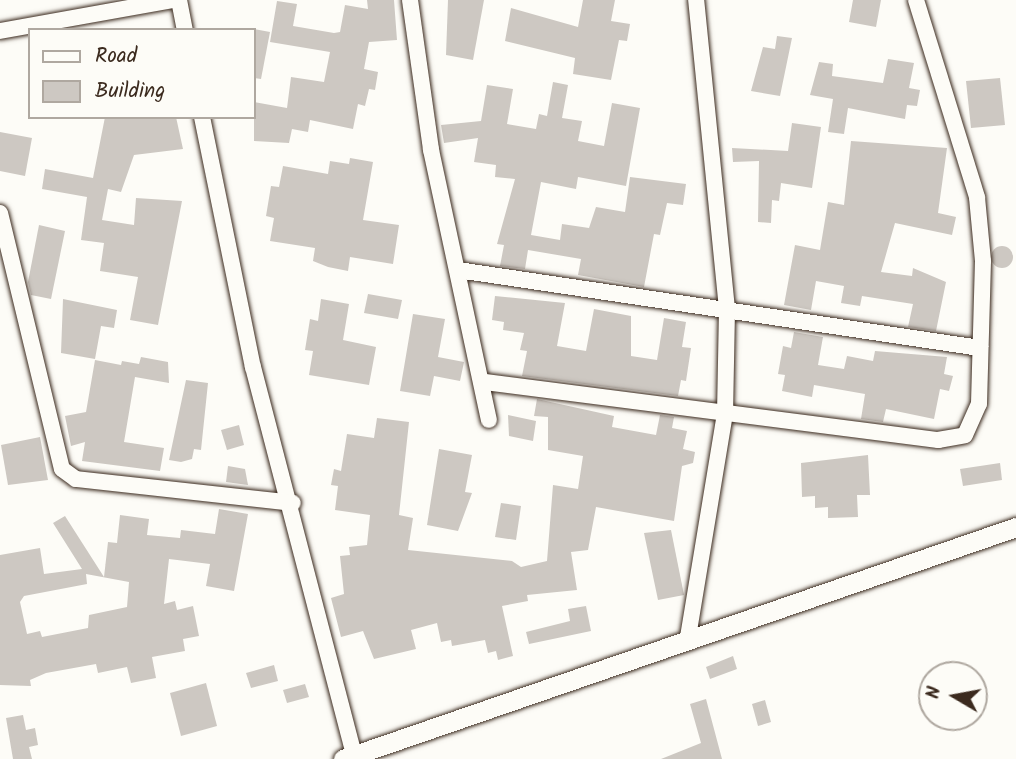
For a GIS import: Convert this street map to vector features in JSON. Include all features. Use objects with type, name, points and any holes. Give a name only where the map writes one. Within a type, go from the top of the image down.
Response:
[{"type":"street","points":[[0,31],[172,0]]},
{"type":"street","points":[[179,0],[185,28]]},
{"type":"street","points":[[410,0],[431,150],[485,382],[489,420]]},
{"type":"street","points":[[688,637],[725,414],[727,309],[696,0]]},
{"type":"street","points":[[485,382],[938,440],[965,435],[979,404],[983,261],[977,197],[916,0]]},
{"type":"street","points":[[202,119],[253,367],[293,503],[349,757],[688,637],[1016,527]]},
{"type":"street","points":[[0,213],[62,470],[76,479],[293,503]]},
{"type":"street","points":[[458,271],[980,348]]},
{"type":"building","points":[[367,0],[394,0],[397,40],[369,42],[364,69],[378,72],[375,90],[369,89],[365,106],[358,104],[353,129],[310,120],[308,132],[292,129],[289,143],[254,141],[256,102],[287,108],[291,77],[324,82],[330,52],[270,42],[277,1],[297,4],[293,26],[334,33],[340,32],[345,5],[368,9]]},
{"type":"building","points":[[448,0],[484,0],[473,60],[446,55]]},
{"type":"building","points":[[583,0],[615,0],[611,21],[630,24],[627,41],[619,40],[611,80],[573,74],[575,58],[505,41],[511,8],[578,27]]},
{"type":"building","points":[[853,0],[881,0],[876,27],[849,22]]},
{"type":"building","points":[[256,29],[270,32],[261,79],[256,78]]},
{"type":"building","points":[[777,36],[792,38],[780,96],[751,91],[763,47],[775,49]]},
{"type":"building","points":[[888,59],[914,63],[909,88],[920,90],[917,106],[907,105],[905,119],[848,108],[844,134],[828,132],[833,99],[810,95],[819,62],[833,64],[832,76],[883,83]]},
{"type":"building","points":[[1000,78],[1005,125],[971,128],[966,81]]},
{"type":"building","points":[[553,82],[568,85],[562,118],[582,121],[578,141],[604,146],[612,103],[640,108],[626,186],[578,177],[576,189],[541,182],[531,235],[560,240],[562,224],[589,228],[596,207],[625,212],[630,177],[686,184],[683,205],[667,203],[660,235],[654,234],[644,287],[578,275],[581,259],[528,250],[525,269],[500,266],[504,245],[497,244],[515,179],[495,177],[496,165],[474,162],[478,138],[444,143],[441,125],[481,121],[487,85],[513,89],[507,124],[536,129],[539,114],[547,116]]},
{"type":"building","points":[[105,119],[176,119],[183,149],[134,155],[121,192],[108,189],[102,220],[134,225],[136,198],[182,201],[158,325],[130,320],[138,277],[100,271],[104,243],[81,240],[87,197],[42,189],[45,169],[93,178]]},
{"type":"building","points":[[792,123],[821,127],[812,188],[781,183],[779,201],[772,200],[771,223],[758,222],[759,161],[733,162],[732,148],[788,151]]},
{"type":"building","points":[[0,132],[32,138],[25,176],[0,171]]},
{"type":"building","points":[[851,141],[947,148],[938,213],[956,217],[952,235],[895,223],[881,272],[912,276],[913,268],[946,282],[936,331],[908,327],[913,304],[862,296],[860,306],[841,303],[844,286],[816,281],[811,310],[784,305],[795,245],[820,250],[828,202],[844,205]]},
{"type":"building","points":[[350,158],[373,162],[363,220],[399,225],[393,264],[350,257],[348,271],[313,261],[315,248],[270,241],[274,218],[266,216],[271,186],[279,187],[283,166],[328,174],[330,161],[349,164]]},
{"type":"building","points":[[39,225],[65,231],[51,299],[31,295],[28,282]]},
{"type":"building","points":[[1002,246],[1010,249],[1013,257],[1010,265],[1002,268],[994,265],[991,257],[994,249]]},
{"type":"building","points":[[368,294],[402,300],[398,319],[364,313]]},
{"type":"building","points":[[495,296],[565,303],[557,346],[586,351],[594,309],[631,316],[631,356],[657,360],[664,318],[686,322],[682,347],[691,348],[686,381],[681,380],[678,396],[522,376],[527,351],[520,350],[524,333],[503,330],[504,322],[492,320]]},
{"type":"building","points":[[63,299],[117,310],[114,328],[101,326],[95,359],[61,353]]},
{"type":"building","points":[[321,299],[349,304],[343,340],[376,347],[369,385],[309,375],[313,351],[305,350],[310,319],[318,321]]},
{"type":"building","points":[[413,314],[445,319],[438,357],[464,362],[460,381],[434,376],[430,396],[400,391]]},
{"type":"building","points":[[794,332],[823,337],[818,365],[844,369],[847,356],[873,361],[875,351],[947,357],[944,374],[953,376],[949,391],[940,389],[934,419],[886,409],[883,422],[861,419],[865,394],[814,385],[812,397],[782,391],[785,375],[778,374],[783,346],[791,348]]},
{"type":"building","points":[[141,357],[168,362],[169,383],[135,377],[124,442],[164,448],[160,471],[82,461],[85,442],[71,446],[65,416],[86,412],[95,360],[121,365],[122,361],[139,364]]},
{"type":"building","points":[[186,380],[208,383],[201,450],[194,449],[192,459],[181,462],[169,460]]},
{"type":"building","points":[[537,399],[614,416],[612,427],[656,435],[660,415],[674,417],[672,428],[687,431],[683,449],[695,452],[693,463],[682,466],[674,521],[596,507],[588,550],[571,552],[577,590],[527,595],[528,601],[502,606],[513,656],[498,660],[496,651],[488,653],[485,640],[452,646],[451,640],[441,642],[437,623],[411,630],[416,649],[374,659],[363,631],[341,637],[331,598],[344,594],[340,556],[350,555],[349,547],[367,545],[370,515],[335,510],[338,486],[331,485],[334,469],[341,471],[347,434],[374,438],[377,418],[409,422],[399,515],[413,518],[408,550],[512,561],[521,567],[547,561],[553,485],[578,489],[583,456],[548,450],[548,417],[534,416]]},
{"type":"building","points":[[508,415],[536,421],[533,441],[509,436]]},
{"type":"building","points":[[239,425],[244,445],[227,450],[221,430]]},
{"type":"building","points":[[40,437],[48,480],[8,485],[1,445]]},
{"type":"building","points":[[439,449],[472,455],[465,492],[472,493],[458,531],[427,525]]},
{"type":"building","points":[[868,455],[870,495],[857,495],[858,517],[828,518],[828,507],[815,508],[815,496],[802,497],[801,463]]},
{"type":"building","points":[[1000,463],[1002,480],[963,486],[960,469]]},
{"type":"building","points":[[228,466],[245,469],[248,485],[226,482]]},
{"type":"building","points":[[501,503],[521,506],[516,540],[495,537]]},
{"type":"building","points":[[219,509],[248,514],[234,591],[206,586],[210,564],[169,559],[164,604],[175,601],[177,610],[193,606],[199,636],[183,639],[185,651],[152,657],[156,678],[131,683],[127,667],[98,673],[96,664],[46,673],[30,680],[31,686],[0,685],[0,555],[40,548],[44,574],[82,569],[53,523],[65,516],[104,577],[108,542],[117,543],[120,515],[149,519],[147,535],[180,538],[181,530],[215,534]],"holes":[[[86,574],[129,582],[127,607],[89,615],[88,628],[42,637],[40,631],[27,634],[20,602],[24,596],[87,584]]]},
{"type":"building","points":[[671,530],[684,595],[658,600],[644,533]]},
{"type":"building","points":[[586,606],[591,631],[529,644],[526,632],[570,621],[568,609]]},
{"type":"building","points":[[733,656],[737,669],[710,679],[706,667]]},
{"type":"building","points":[[274,665],[278,681],[251,688],[246,673]]},
{"type":"building","points":[[206,683],[217,726],[181,736],[170,693]]},
{"type":"building","points":[[305,684],[309,697],[287,703],[283,690]]},
{"type":"building","points":[[706,699],[722,759],[661,759],[701,743],[690,704]]},
{"type":"building","points":[[765,700],[771,722],[758,726],[752,704]]},
{"type":"building","points":[[23,715],[26,730],[35,728],[38,745],[29,747],[32,759],[13,759],[6,718]]}]
